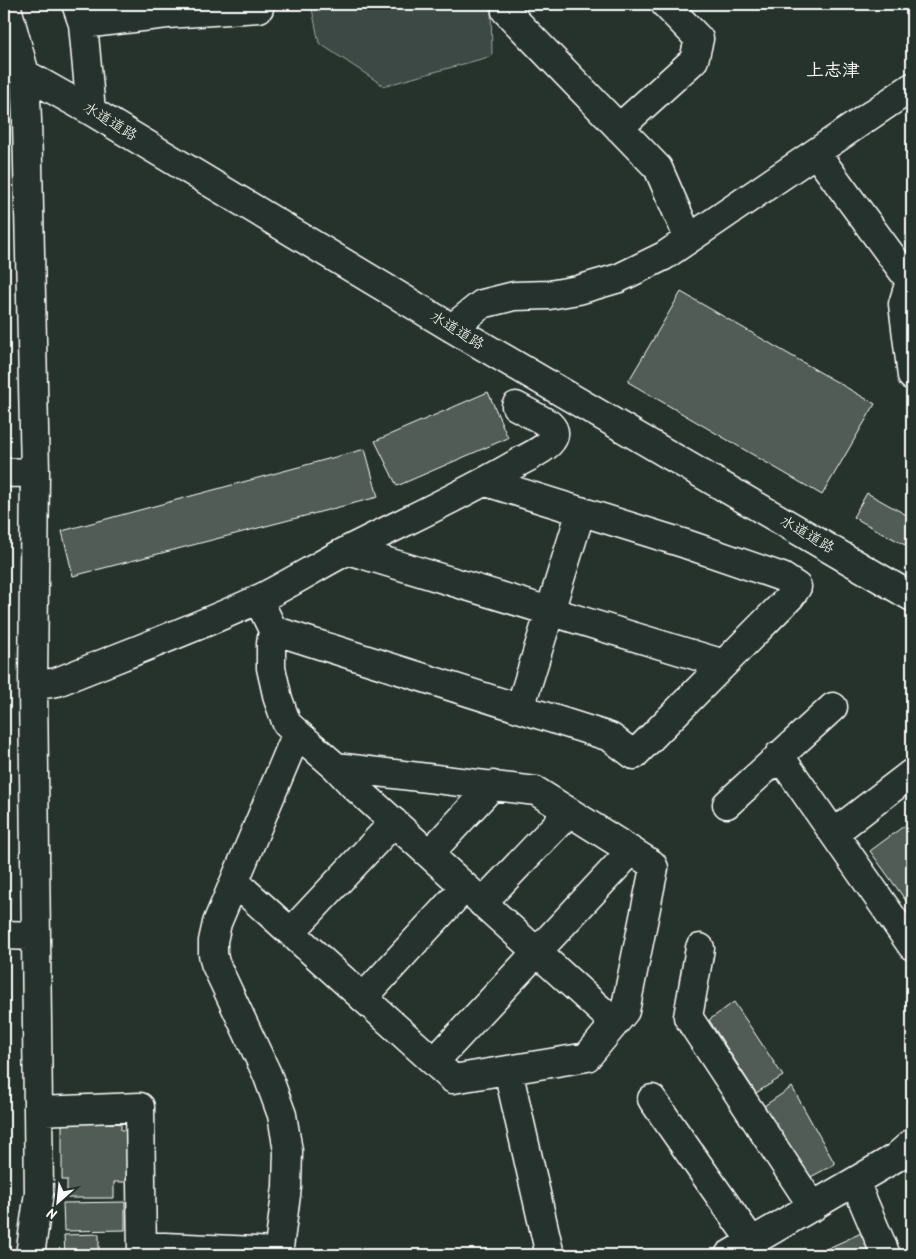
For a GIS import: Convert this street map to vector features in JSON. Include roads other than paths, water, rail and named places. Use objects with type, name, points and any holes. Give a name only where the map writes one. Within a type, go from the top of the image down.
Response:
[{"type":"street","points":[[6,4],[14,68],[35,472],[33,686],[40,1193],[30,1255]]},
{"type":"street","points":[[91,111],[80,14],[166,9],[259,8],[258,4]]},
{"type":"street","points":[[508,4],[506,11],[658,168],[689,239]]},
{"type":"street","points":[[619,128],[694,60],[699,39],[665,4]]},
{"type":"street","name":"水道道路","points":[[14,68],[91,111],[452,328],[912,597]]},
{"type":"street","points":[[452,328],[482,304],[514,296],[549,295],[578,290],[619,278],[664,256],[912,87]]},
{"type":"street","points":[[816,153],[910,281],[903,304],[912,376]]},
{"type":"street","points":[[33,686],[57,682],[258,599],[348,550],[486,482],[544,448],[554,439],[554,428],[550,424],[516,406]]},
{"type":"street","points":[[4,473],[35,472]]},
{"type":"street","points":[[272,630],[610,737],[634,755],[791,596],[797,587],[782,577],[486,482]]},
{"type":"street","points":[[520,708],[581,511]]},
{"type":"street","points":[[348,550],[724,664]]},
{"type":"street","points":[[258,599],[272,630],[271,668],[278,699],[288,724],[615,1023]]},
{"type":"street","points":[[727,804],[833,707]]},
{"type":"street","points":[[38,1111],[140,1107],[142,1251],[278,1254],[288,1187],[288,1151],[282,1115],[267,1074],[215,963],[213,942],[217,923],[297,733]]},
{"type":"street","points":[[779,755],[912,946]]},
{"type":"street","points":[[235,882],[453,1079],[587,1057],[625,1011],[654,868],[652,864],[536,791],[336,766]]},
{"type":"street","points":[[834,833],[912,773]]},
{"type":"street","points":[[428,854],[492,785]]},
{"type":"street","points":[[363,998],[473,895],[569,812]]},
{"type":"street","points":[[291,932],[394,822]]},
{"type":"street","points":[[434,1062],[631,850]]},
{"type":"street","points":[[4,935],[36,936]]},
{"type":"street","points":[[700,948],[688,1017],[813,1207]]},
{"type":"street","points":[[508,1070],[550,1255]]},
{"type":"street","points":[[652,1099],[740,1249],[895,1158],[912,1143]]},
{"type":"street","points":[[855,1182],[886,1255]]},
{"type":"district","name":"上志津","points":[[833,71]]}]
